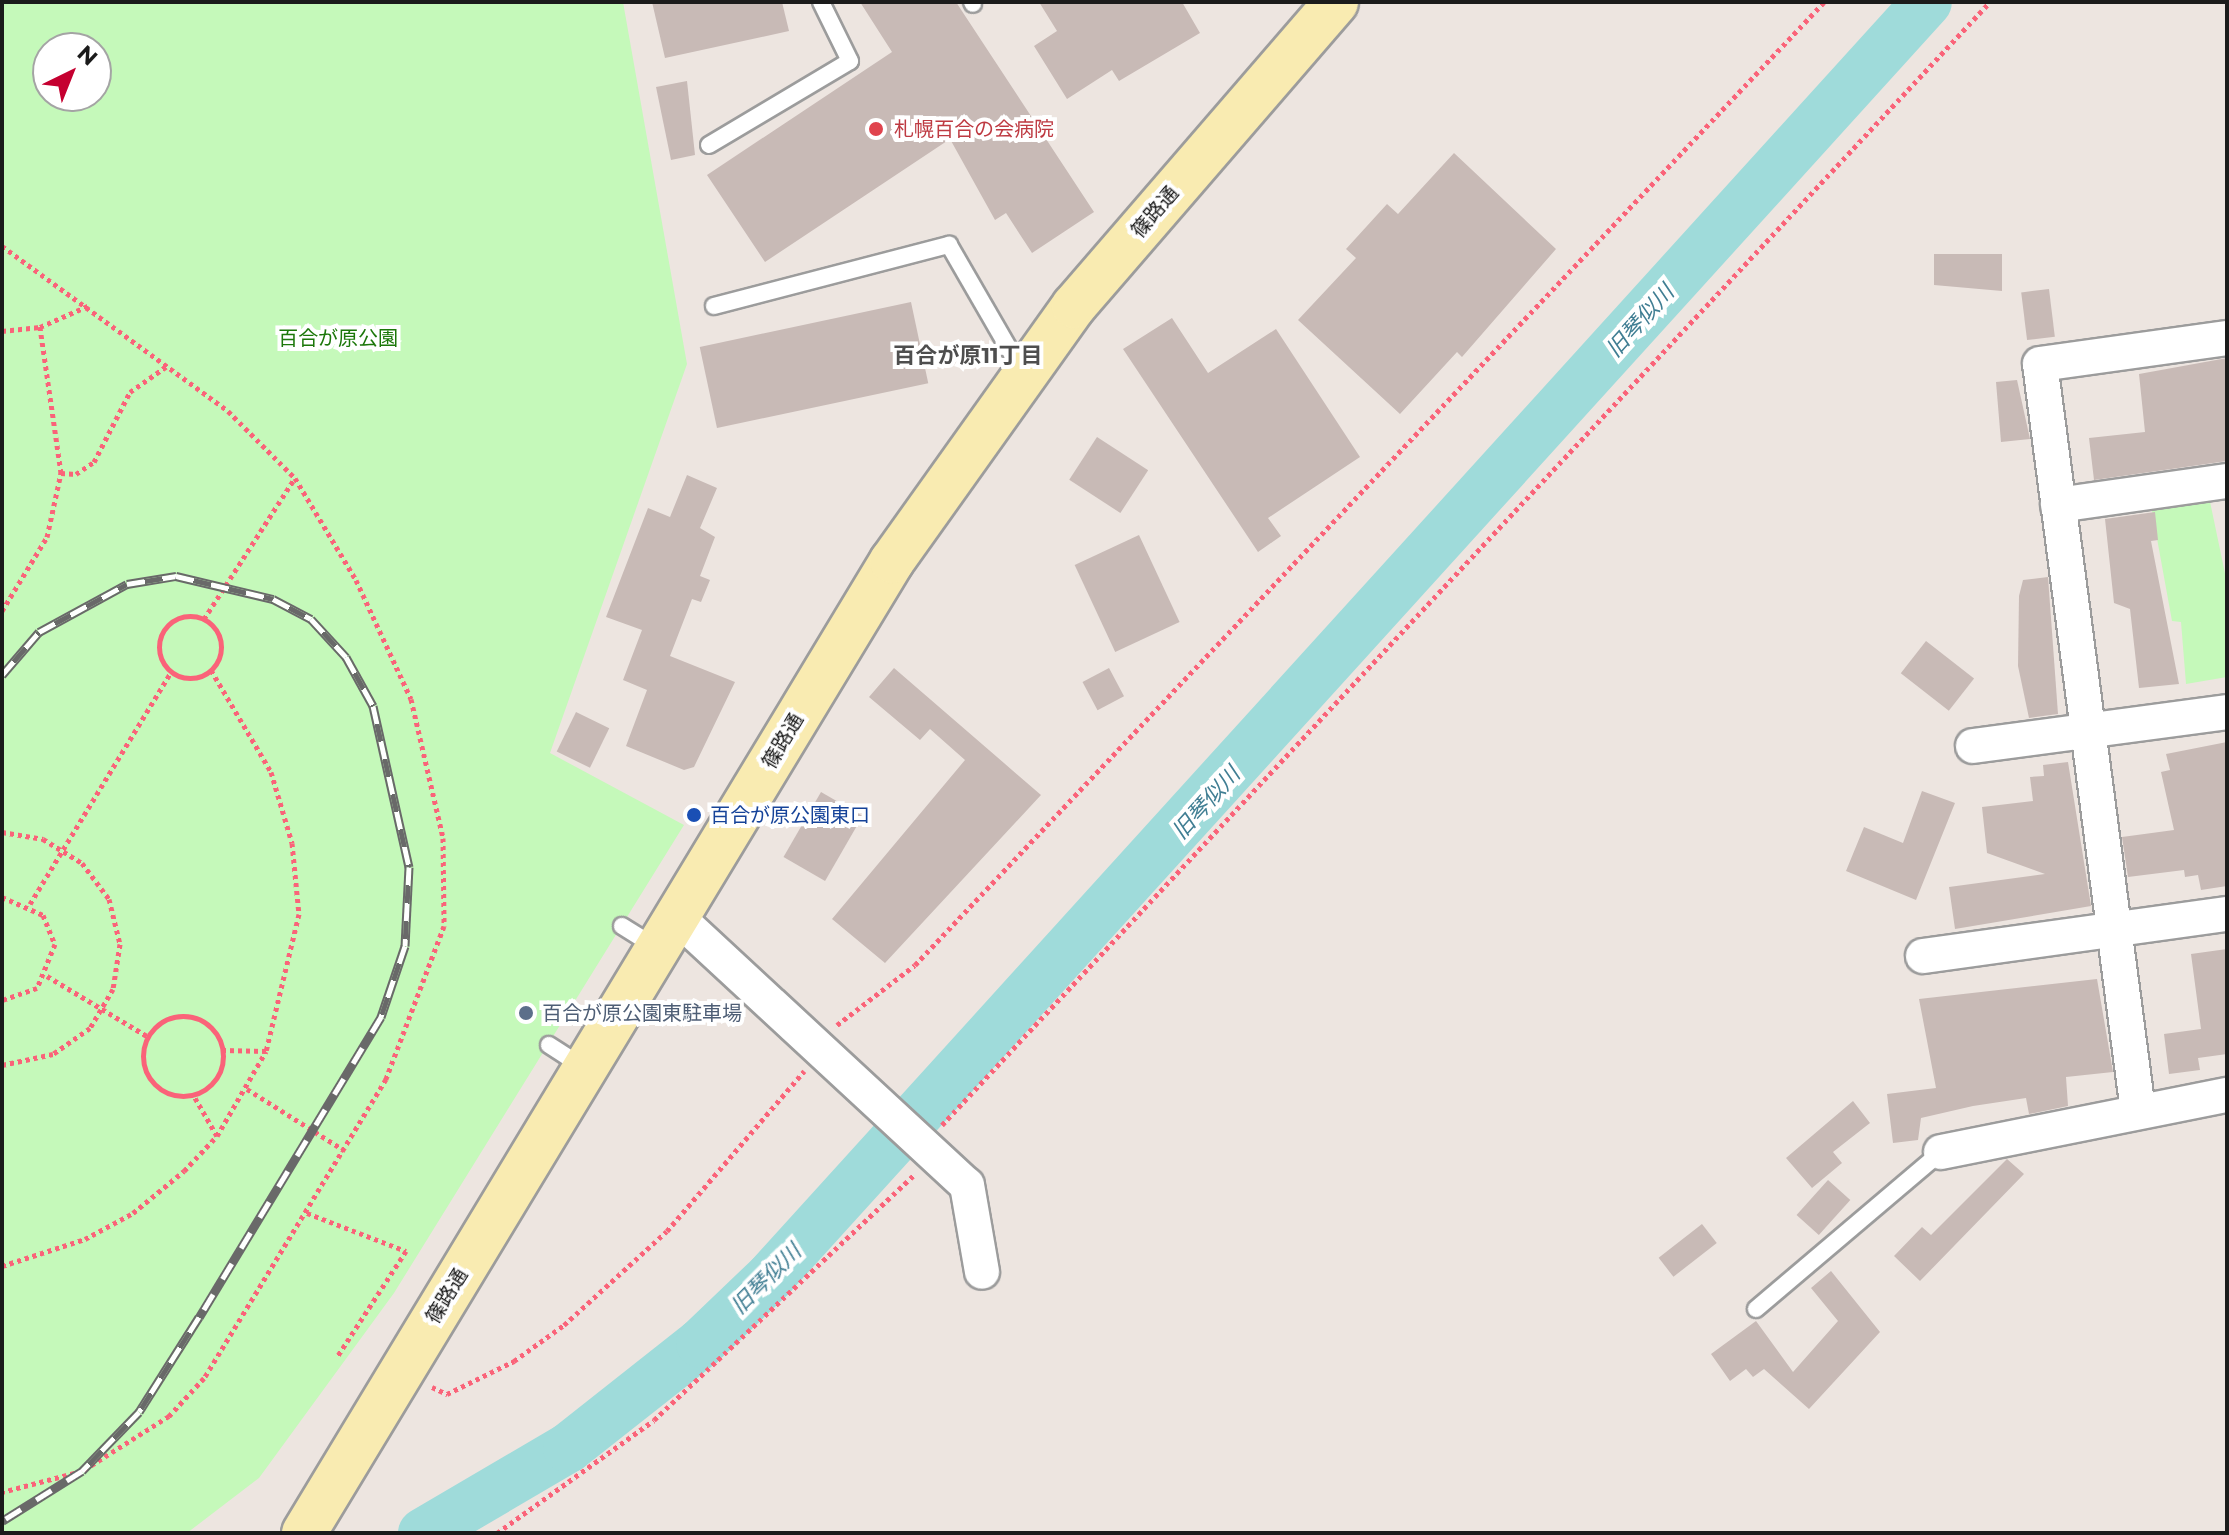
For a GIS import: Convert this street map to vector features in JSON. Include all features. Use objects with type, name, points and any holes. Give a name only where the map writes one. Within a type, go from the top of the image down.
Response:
[{"type":"street","name":"篠路通","points":[[304,1533],[401,1370],[588,1070],[667,933],[892,561],[1024,375],[1336,2]]},
{"type":"street","points":[[2138,1111],[2040,364],[2227,338]]},
{"type":"street","points":[[2058,505],[2227,481]]},
{"type":"street","points":[[1973,746],[2227,712]]},
{"type":"street","points":[[1923,956],[2114,927],[2227,914]]},
{"type":"street","points":[[667,933],[827,1055],[967,1185],[982,1272]]},
{"type":"street","points":[[1941,1152],[2227,1095]]},
{"type":"lane","points":[[709,145],[850,61],[821,2]]},
{"type":"lane","points":[[714,306],[949,245],[1024,375]]},
{"type":"lane","points":[[622,926],[667,933]]},
{"type":"lane","points":[[549,1045],[588,1070]]},
{"type":"lane","points":[[1756,1309],[1941,1152]]},
{"type":"path","points":[[401,1370],[447,1394],[514,1361],[564,1325],[667,1231],[827,1055],[1824,2]]},
{"type":"path","points":[[497,1533],[713,1369],[800,1277],[919,1171],[925,1146],[939,1128],[1990,2]]},
{"type":"path","points":[[2,246],[91,305],[228,411],[295,478],[356,580],[411,699],[443,838],[444,926],[414,1021],[307,1213],[204,1378],[169,1416],[82,1471],[2,1492]]},
{"type":"path","points":[[2,331],[40,327],[91,305]]},
{"type":"path","points":[[2,611],[47,537],[61,473],[40,327]]},
{"type":"path","points":[[61,473],[76,474],[94,462],[130,392],[167,366]]},
{"type":"path","points":[[204,619],[295,478]]},
{"type":"path","points":[[189,615],[204,619],[221,642],[211,670],[198,677],[171,672],[161,660],[163,630],[189,615]]},
{"type":"path","points":[[2,1266],[75,1243],[133,1213],[217,1136],[247,1089],[266,1051],[299,914],[292,843],[256,739],[211,670]]},
{"type":"path","points":[[30,904],[171,672]]},
{"type":"path","points":[[2,832],[64,849],[97,880],[117,921],[119,966],[103,1009],[53,1054],[2,1065]]},
{"type":"path","points":[[2,897],[30,904],[51,929],[47,976],[23,996],[2,1000]]},
{"type":"path","points":[[47,976],[147,1036]]},
{"type":"path","points":[[190,1016],[217,1034],[223,1050],[217,1079],[194,1096],[162,1092],[150,1081],[142,1051],[147,1036],[166,1020],[190,1016]]},
{"type":"path","points":[[223,1050],[266,1051]]},
{"type":"path","points":[[247,1089],[344,1150]]},
{"type":"path","points":[[194,1096],[217,1136]]},
{"type":"path","points":[[307,1213],[406,1251],[337,1357]]},
{"type":"green space","name":"百合が原公園","points":[[2,2],[623,2],[687,364],[550,753],[684,825],[394,1293],[259,1478],[187,1533],[2,1533]]},
{"type":"green space","points":[[2208,492],[2227,583],[2227,677],[2186,684],[2181,622],[2172,621],[2150,500]]},
{"type":"building","points":[[652,2],[782,2],[789,31],[665,58]]},
{"type":"building","points":[[860,2],[956,2],[1094,212],[1032,253],[1006,213],[995,220],[950,139],[765,262],[707,175],[892,52]]},
{"type":"building","points":[[1039,2],[1182,2],[1200,33],[1119,81],[1112,70],[1067,99],[1034,46],[1057,31]]},
{"type":"building","points":[[687,81],[695,155],[671,160],[656,87]]},
{"type":"building","points":[[1454,153],[1556,249],[1462,357],[1457,352],[1400,414],[1298,320],[1356,258],[1346,249],[1387,204],[1398,214]]},
{"type":"building","points":[[1934,254],[2002,254],[2002,291],[1934,285]]},
{"type":"building","points":[[2049,289],[2055,337],[2027,340],[2021,292]]},
{"type":"building","points":[[911,302],[928,383],[717,428],[700,347]]},
{"type":"building","points":[[1172,318],[1208,373],[1276,329],[1360,457],[1268,518],[1281,536],[1258,552],[1123,349]]},
{"type":"building","points":[[2227,358],[2227,461],[2094,480],[2089,438],[2145,432],[2139,374]]},
{"type":"building","points":[[2017,380],[2030,439],[2001,442],[1996,382]]},
{"type":"building","points":[[1097,437],[1148,470],[1120,513],[1069,480]]},
{"type":"building","points":[[687,475],[717,488],[700,528],[715,537],[700,576],[710,580],[701,602],[692,599],[670,656],[735,682],[694,767],[684,770],[626,746],[647,690],[623,680],[642,630],[606,617],[648,508],[670,517]]},
{"type":"building","points":[[2155,512],[2158,540],[2151,541],[2179,684],[2139,688],[2130,609],[2114,603],[2105,519]]},
{"type":"building","points":[[1139,535],[1180,622],[1115,652],[1075,565]]},
{"type":"building","points":[[2048,577],[2058,714],[2029,718],[2018,666],[2019,596],[2023,580]]},
{"type":"building","points":[[1926,641],[1974,679],[1949,711],[1901,673]]},
{"type":"building","points":[[894,668],[1041,795],[885,963],[832,919],[965,760],[930,729],[920,740],[869,697]]},
{"type":"building","points":[[1109,668],[1124,696],[1098,710],[1083,682]]},
{"type":"building","points":[[576,712],[609,728],[590,768],[557,752]]},
{"type":"building","points":[[2227,742],[2227,886],[2201,890],[2198,875],[2185,877],[2184,870],[2128,877],[2122,837],[2174,830],[2161,772],[2170,770],[2166,754]]},
{"type":"building","points":[[2068,762],[2091,906],[1955,929],[1949,887],[2045,874],[1987,853],[1982,807],[2033,801],[2030,777],[2044,776],[2043,765]]},
{"type":"building","points":[[1922,791],[1955,803],[1916,900],[1846,871],[1864,827],[1903,843]]},
{"type":"building","points":[[821,792],[863,816],[825,881],[784,857]]},
{"type":"building","points":[[2227,949],[2227,1054],[2198,1058],[2200,1070],[2169,1074],[2164,1034],[2201,1029],[2191,954]]},
{"type":"building","points":[[2097,979],[2113,1072],[2066,1077],[2068,1106],[2029,1114],[2026,1098],[1973,1106],[1921,1118],[1918,1140],[1893,1143],[1887,1094],[1936,1088],[1919,999]]},
{"type":"building","points":[[1853,1101],[1870,1123],[1833,1152],[1842,1163],[1812,1188],[1786,1158]]},
{"type":"building","points":[[2007,1159],[2024,1174],[1920,1281],[1894,1256],[1922,1227],[1931,1235]]},
{"type":"building","points":[[1828,1180],[1850,1200],[1819,1235],[1797,1215]]},
{"type":"building","points":[[1702,1224],[1717,1243],[1673,1277],[1659,1258]]},
{"type":"building","points":[[1831,1271],[1880,1332],[1809,1409],[1764,1369],[1753,1377],[1746,1369],[1730,1381],[1711,1354],[1756,1321],[1793,1372],[1838,1321],[1811,1288]]},
{"type":"waterway","name":"旧琴似川","points":[[423,1533],[568,1448],[701,1343],[771,1276],[1927,2]]},
{"type":"railway","points":[[2,675],[39,632],[127,584],[176,576],[273,599],[311,619],[346,657],[373,706],[409,867],[405,946],[381,1017],[199,1317],[139,1412],[82,1471],[2,1521]]},
{"type":"place","name":"札幌百合の会病院","points":[[876,129]]},
{"type":"place","name":"百合が原公園東口","points":[[694,815]]},
{"type":"place","name":"百合が原公園東駐車場","points":[[526,1013]]},
{"type":"district","name":"百合が原11丁目","points":[[968,356]]}]
